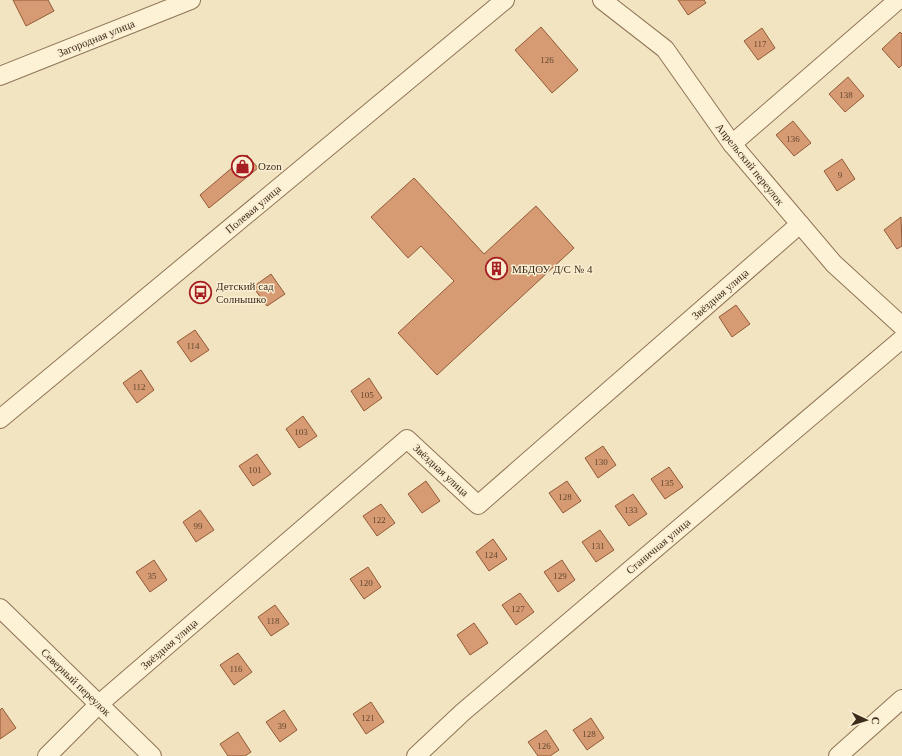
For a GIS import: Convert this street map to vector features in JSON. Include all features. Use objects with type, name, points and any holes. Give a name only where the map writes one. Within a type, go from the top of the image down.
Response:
[{"type":"street","name":"Загородная улица","points":[[0,76],[191,0]]},
{"type":"street","name":"Полевая улица","points":[[0,419],[506,0]]},
{"type":"street","name":"Апрельский переулок","points":[[602,0],[665,49],[732,144],[834,264],[902,326]]},
{"type":"street","points":[[732,144],[898,0]]},
{"type":"street","name":"Звёздная улица","points":[[46,756],[99,704],[407,439],[478,505],[800,224]]},
{"type":"street","name":"Станичная улица","points":[[416,756],[463,712],[902,339]]},
{"type":"street","name":"Северный переулок","points":[[0,608],[152,756]]},
{"type":"street","points":[[838,756],[902,699]]},
{"type":"building","points":[[13,0],[48,0],[54,11],[26,26]]},
{"type":"building","points":[[678,0],[704,0],[706,3],[688,15]]},
{"type":"building","points":[[541,27],[578,70],[552,93],[515,50]]},
{"type":"building","points":[[762,28],[775,48],[758,60],[744,41]]},
{"type":"building","points":[[900,32],[902,34],[902,65],[899,68],[882,49]]},
{"type":"building","points":[[848,77],[864,96],[845,112],[829,94]]},
{"type":"building","points":[[793,121],[811,143],[794,156],[776,135]]},
{"type":"building","points":[[247,155],[258,168],[209,208],[200,195]]},
{"type":"building","points":[[842,159],[855,179],[837,191],[824,171]]},
{"type":"building","name":"МБДОУ Д/С № 4","points":[[414,178],[484,254],[536,206],[574,248],[437,375],[398,333],[454,281],[421,246],[408,258],[371,217]]},
{"type":"building","points":[[901,217],[902,246],[897,249],[884,230]]},
{"type":"building","points":[[271,274],[285,294],[267,306],[253,287]]},
{"type":"building","points":[[736,305],[750,324],[732,337],[719,317]]},
{"type":"building","points":[[195,330],[209,350],[191,362],[177,342]]},
{"type":"building","points":[[141,370],[154,390],[137,403],[123,383]]},
{"type":"building","points":[[369,378],[382,398],[364,411],[351,391]]},
{"type":"building","points":[[303,416],[317,436],[299,448],[286,429]]},
{"type":"building","points":[[603,446],[616,465],[598,478],[585,458]]},
{"type":"building","points":[[257,454],[271,474],[253,486],[239,466]]},
{"type":"building","points":[[669,467],[683,487],[665,499],[651,479]]},
{"type":"building","points":[[426,481],[440,501],[422,513],[408,494]]},
{"type":"building","points":[[567,481],[581,501],[563,513],[549,493]]},
{"type":"building","points":[[633,494],[647,514],[629,526],[615,506]]},
{"type":"building","points":[[381,504],[395,523],[377,536],[363,516]]},
{"type":"building","points":[[200,510],[214,530],[196,542],[183,522]]},
{"type":"building","points":[[600,530],[614,550],[596,562],[582,542]]},
{"type":"building","points":[[493,539],[507,559],[489,571],[476,552]]},
{"type":"building","points":[[154,560],[167,580],[150,592],[136,572]]},
{"type":"building","points":[[562,560],[575,580],[558,592],[544,572]]},
{"type":"building","points":[[368,567],[381,587],[364,599],[350,579]]},
{"type":"building","points":[[520,593],[534,612],[516,625],[502,605]]},
{"type":"building","points":[[275,605],[289,624],[271,636],[258,617]]},
{"type":"building","points":[[474,623],[488,643],[470,655],[457,635]]},
{"type":"building","points":[[238,653],[252,672],[234,685],[220,665]]},
{"type":"building","points":[[371,702],[384,722],[366,734],[353,714]]},
{"type":"building","points":[[2,708],[16,728],[0,739],[0,710]]},
{"type":"building","points":[[284,710],[297,730],[280,742],[266,722]]},
{"type":"building","points":[[591,718],[604,738],[587,750],[573,730]]},
{"type":"building","points":[[546,730],[559,750],[550,756],[538,756],[528,742]]},
{"type":"building","points":[[238,732],[251,752],[245,756],[228,756],[220,744]]},
{"type":"place","name":"Ozon","points":[[243,166]]},
{"type":"place","name":"МБДОУ Д/С № 4","points":[[497,269]]},
{"type":"place","name":"Детский сад Солнышко","points":[[201,292]]}]
